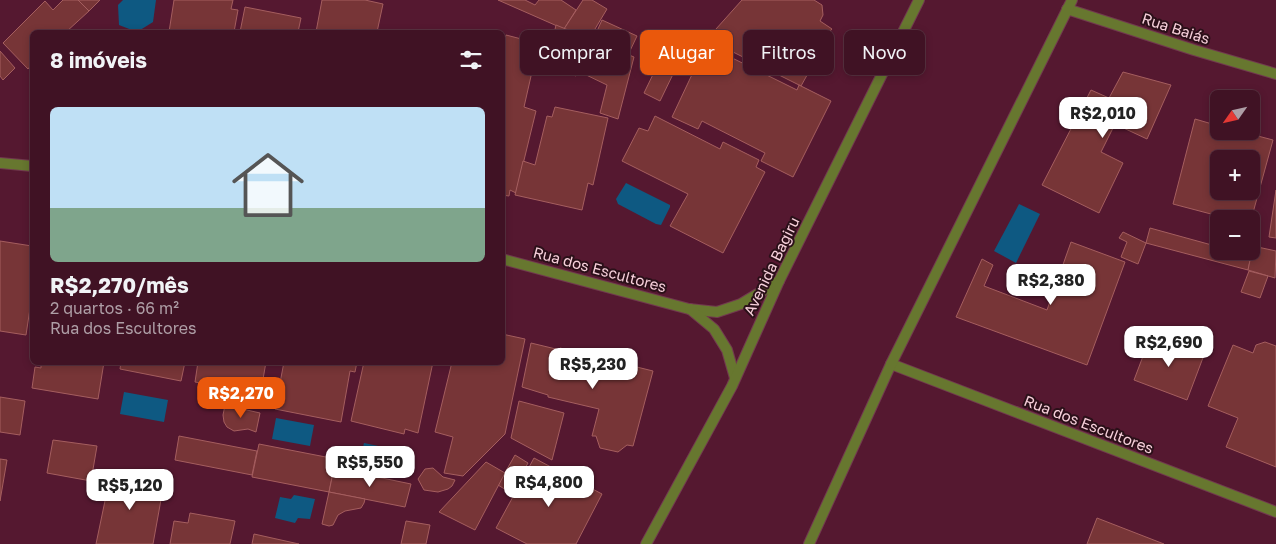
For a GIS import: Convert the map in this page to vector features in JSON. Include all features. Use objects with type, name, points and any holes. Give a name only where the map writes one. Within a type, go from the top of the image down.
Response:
[{"type":"street","name":"Avenida Bagiru","points":[[646,544],[736,378],[779,281],[919,0]]},
{"type":"street","name":"Rua Baiás","points":[[1069,4],[1194,50],[1276,74]]},
{"type":"street","points":[[809,544],[891,364],[1069,4]]},
{"type":"street","points":[[0,163],[30,166]]},
{"type":"street","name":"Rua dos Escultores","points":[[505,260],[689,309],[717,312],[741,304],[779,281]]},
{"type":"street","name":"Rua dos Escultores","points":[[689,309],[714,329],[727,350],[736,378]]},
{"type":"street","name":"Rua dos Escultores","points":[[891,364],[1276,512]]},
{"type":"water","points":[[123,0],[156,0],[153,22],[140,30],[132,30],[119,25],[118,5]]},
{"type":"water","points":[[626,183],[670,205],[661,225],[618,204],[616,199]]},
{"type":"water","points":[[1019,204],[1040,214],[1016,263],[994,251]]},
{"type":"water","points":[[124,392],[168,400],[164,422],[120,414]]},
{"type":"water","points":[[276,418],[314,425],[310,446],[272,439]]},
{"type":"water","points":[[364,443],[407,452],[402,474],[359,464]]},
{"type":"water","points":[[294,495],[315,499],[310,519],[298,518],[295,523],[275,518],[280,497],[291,499]]},
{"type":"building","points":[[63,0],[78,0],[89,11],[68,30],[30,30],[30,66],[28,69],[3,43],[45,1],[53,10]]},
{"type":"building","points":[[78,0],[100,0],[89,11]]},
{"type":"building","points":[[174,0],[233,0],[231,9],[238,10],[234,30],[169,30]]},
{"type":"building","points":[[322,0],[365,0],[383,4],[377,30],[316,30]]},
{"type":"building","points":[[498,0],[525,0],[535,5],[539,0],[561,0],[576,10],[564,29]]},
{"type":"building","points":[[583,0],[592,0],[607,9],[594,30],[564,29]]},
{"type":"building","points":[[742,0],[814,0],[822,5],[823,15],[820,21],[832,29],[743,30],[743,57],[733,52],[733,30],[715,30]]},
{"type":"building","points":[[245,7],[301,18],[298,30],[240,30]]},
{"type":"building","points":[[602,20],[624,30],[598,30]]},
{"type":"building","points":[[556,25],[568,30],[555,30]]},
{"type":"building","points":[[630,33],[637,36],[630,51]]},
{"type":"building","points":[[506,35],[520,39],[520,75],[531,75],[524,107],[536,111],[516,193],[510,190],[509,196],[505,195]]},
{"type":"building","points":[[0,51],[15,68],[3,80],[0,76]]},
{"type":"building","points":[[630,55],[634,57],[630,72]]},
{"type":"building","points":[[733,58],[743,63],[743,75],[767,75],[797,90],[799,85],[831,101],[793,177],[761,161],[765,153],[702,121],[698,129],[672,117],[692,75],[733,75]]},
{"type":"building","points":[[1123,72],[1171,85],[1147,139],[1115,124],[1101,152],[1123,163],[1099,213],[1042,185],[1091,90],[1109,98]]},
{"type":"building","points":[[586,75],[629,75],[618,119],[600,113],[607,85]]},
{"type":"building","points":[[653,75],[673,75],[660,101],[644,93]]},
{"type":"building","points":[[779,75],[807,75],[801,86]]},
{"type":"building","points":[[555,107],[608,118],[593,185],[588,183],[582,210],[515,195],[523,161],[535,165],[547,116],[552,117]]},
{"type":"building","points":[[655,116],[720,149],[723,142],[759,160],[756,167],[765,172],[723,253],[670,226],[688,194],[622,161],[639,128],[648,131]]},
{"type":"building","points":[[1195,119],[1210,123],[1210,140],[1260,140],[1260,137],[1273,140],[1260,187],[1260,150],[1210,150],[1210,200],[1256,200],[1254,210],[1210,210],[1210,214],[1173,204]]},
{"type":"building","points":[[1276,190],[1276,238],[1269,237]]},
{"type":"building","points":[[1150,228],[1210,245],[1210,260],[1146,243]]},
{"type":"building","points":[[1123,232],[1146,243],[1138,264],[1121,257],[1127,242],[1119,238]]},
{"type":"building","points":[[0,241],[30,246],[30,308],[26,335],[0,331]]},
{"type":"building","points":[[1071,242],[1125,262],[1087,365],[956,317],[982,259],[993,265],[984,286],[1047,310]]},
{"type":"building","points":[[1260,248],[1276,251],[1275,278],[1248,270],[1250,260],[1260,260]]},
{"type":"building","points":[[1210,260],[1250,260],[1248,270]]},
{"type":"building","points":[[1249,271],[1268,276],[1260,298],[1241,292]]},
{"type":"building","points":[[505,335],[525,339],[505,434],[463,476],[444,473],[453,437],[435,432],[451,365],[505,365]]},
{"type":"building","points":[[1151,335],[1204,355],[1187,400],[1134,380]]},
{"type":"building","points":[[1265,342],[1276,346],[1276,467],[1226,447],[1238,418],[1208,406],[1233,345],[1253,353],[1256,345]]},
{"type":"building","points":[[531,343],[560,350],[560,348],[653,371],[633,446],[627,445],[618,452],[600,448],[596,436],[592,436],[599,409],[548,397],[548,395],[522,387]]},
{"type":"building","points":[[41,365],[104,365],[98,399],[32,388],[35,367],[41,368]]},
{"type":"building","points":[[121,365],[184,365],[181,381],[120,369]]},
{"type":"building","points":[[198,365],[265,365],[262,385],[260,385],[258,393],[195,382]]},
{"type":"building","points":[[283,365],[356,365],[355,372],[350,371],[341,422],[275,409]]},
{"type":"building","points":[[363,365],[432,365],[418,433],[405,429],[404,434],[351,421]]},
{"type":"building","points":[[0,397],[25,401],[20,435],[0,432]]},
{"type":"building","points":[[519,401],[564,413],[552,460],[511,438]]},
{"type":"building","points":[[225,405],[260,413],[256,432],[248,429],[234,431],[227,427],[223,415]]},
{"type":"building","points":[[179,436],[257,451],[252,475],[175,460]]},
{"type":"building","points":[[53,440],[97,446],[91,481],[47,473]]},
{"type":"building","points":[[259,444],[336,459],[329,492],[252,477]]},
{"type":"building","points":[[515,455],[528,463],[511,493],[498,485]]},
{"type":"building","points":[[534,458],[602,494],[576,544],[527,544],[496,528]]},
{"type":"building","points":[[0,459],[7,460],[0,501]]},
{"type":"building","points":[[486,462],[505,473],[475,530],[439,512]]},
{"type":"building","points":[[334,468],[411,484],[405,507],[329,492]]},
{"type":"building","points":[[433,468],[443,477],[455,480],[452,486],[438,492],[424,490],[418,479],[425,469]]},
{"type":"building","points":[[111,472],[164,483],[153,544],[96,544]]},
{"type":"building","points":[[329,492],[365,499],[364,503],[361,508],[345,511],[338,515],[333,525],[322,524]]},
{"type":"building","points":[[190,513],[235,521],[230,544],[170,544],[174,521],[188,523]]},
{"type":"building","points":[[1097,518],[1164,544],[1087,544]]},
{"type":"building","points":[[406,521],[430,525],[426,544],[401,544]]},
{"type":"building","points":[[254,534],[299,544],[252,544]]}]
